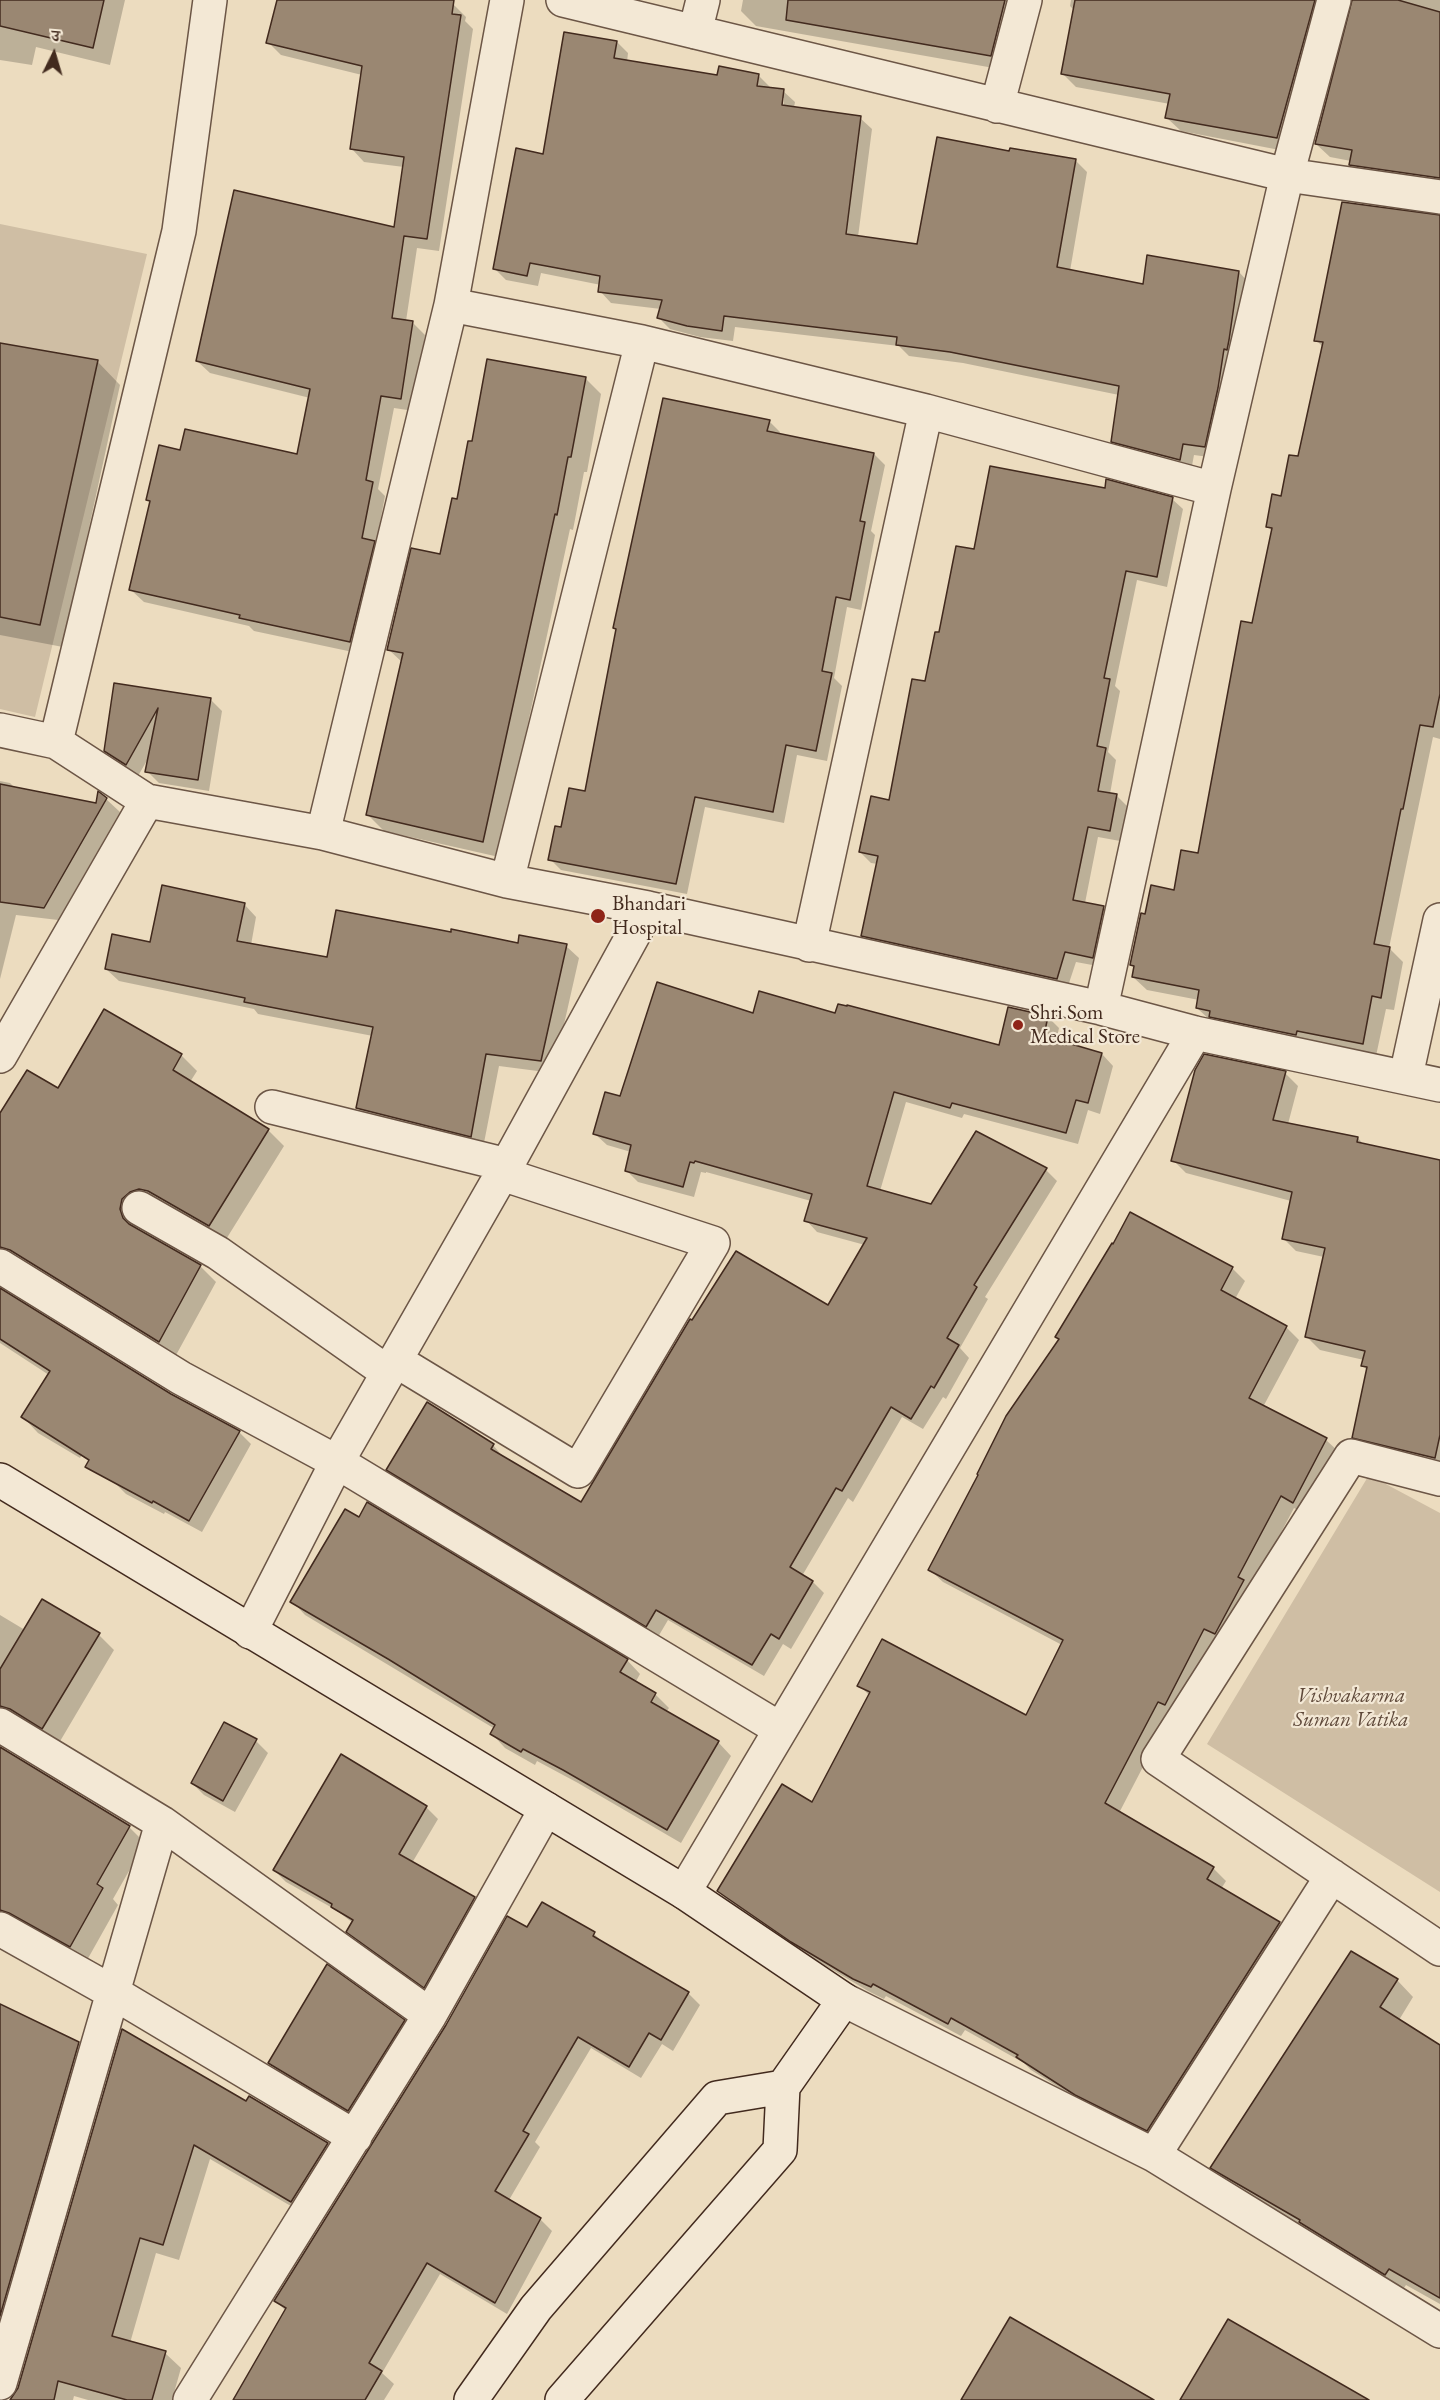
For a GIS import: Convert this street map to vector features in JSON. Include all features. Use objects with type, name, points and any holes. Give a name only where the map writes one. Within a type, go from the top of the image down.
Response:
[{"type":"street","points":[[56,742],[179,231],[210,0]]},
{"type":"street","points":[[323,833],[451,305],[507,0]]},
{"type":"street","points":[[562,0],[1287,175],[1440,196]]},
{"type":"street","points":[[695,32],[703,0]]},
{"type":"street","points":[[997,106],[1025,0]]},
{"type":"street","points":[[1101,1008],[1214,489],[1287,175],[1334,0]]},
{"type":"street","points":[[451,305],[642,342],[926,411],[1214,489]]},
{"type":"street","points":[[507,881],[642,342]]},
{"type":"street","points":[[809,945],[926,411]]},
{"type":"street","points":[[0,730],[56,742],[147,801],[323,833],[507,881],[648,908],[1101,1008],[1195,1033],[1440,1085]]},
{"type":"street","points":[[0,1056],[147,801]]},
{"type":"street","points":[[250,1632],[337,1462],[504,1169],[648,908]]},
{"type":"street","points":[[1406,1077],[1440,920]]},
{"type":"street","points":[[684,1892],[1195,1033]]},
{"type":"street","points":[[139,1208],[218,1253],[391,1366],[578,1471],[713,1243],[504,1169],[272,1107]]},
{"type":"street","points":[[0,1266],[181,1378],[337,1462],[780,1729]]},
{"type":"street","points":[[1440,1479],[1351,1456],[1158,1759],[1440,1949]]},
{"type":"street","points":[[0,1480],[684,1892],[844,2000],[1154,2155],[1440,2331]]},
{"type":"street","points":[[0,1725],[162,1823],[430,2015]]},
{"type":"street","points":[[190,2400],[430,2015],[546,1809]]},
{"type":"street","points":[[0,2383],[162,1823]]},
{"type":"street","points":[[1154,2155],[1332,1876]]},
{"type":"street","points":[[0,1929],[114,1993],[355,2137]]},
{"type":"street","points":[[562,2400],[780,2150],[783,2087],[844,2000]]},
{"type":"street","points":[[471,2400],[536,2308],[717,2098],[783,2087]]},
{"type":"green space","points":[[0,224],[147,254],[35,717],[0,709]]},
{"type":"green space","name":"Vishvakarma Suman Vatika","points":[[1369,1475],[1440,1513],[1440,1892],[1207,1744]]},
{"type":"building","points":[[0,0],[104,0],[93,48],[0,26]]},
{"type":"building","points":[[277,0],[454,0],[452,14],[461,15],[427,239],[404,236],[392,318],[413,321],[401,399],[381,396],[366,480],[373,482],[362,538],[375,541],[350,642],[239,618],[240,615],[129,590],[150,501],[146,500],[159,445],[180,450],[185,429],[297,454],[310,389],[196,361],[234,190],[394,227],[404,157],[350,149],[362,66],[266,43]]},
{"type":"building","points":[[788,0],[1005,0],[991,56],[786,20]]},
{"type":"building","points":[[1075,0],[1315,0],[1277,138],[1165,118],[1170,94],[1061,74]]},
{"type":"building","points":[[1352,0],[1398,0],[1440,12],[1440,178],[1349,165],[1352,150],[1315,144]]},
{"type":"building","points":[[564,32],[617,41],[614,58],[717,75],[719,66],[759,74],[757,86],[784,89],[782,105],[861,116],[846,234],[917,244],[937,137],[1009,151],[1010,148],[1076,159],[1057,267],[1143,284],[1147,255],[1239,271],[1229,340],[1227,350],[1224,349],[1205,447],[1183,444],[1180,460],[1111,442],[1119,386],[950,352],[896,345],[897,337],[724,316],[722,331],[687,326],[657,318],[662,300],[598,292],[600,276],[530,263],[527,276],[493,269],[516,148],[543,154]]},
{"type":"building","points":[[1342,202],[1440,215],[1440,694],[1433,727],[1420,725],[1403,809],[1401,809],[1374,944],[1390,947],[1381,998],[1372,996],[1363,1044],[1297,1031],[1296,1035],[1209,1017],[1210,1011],[1196,1008],[1199,990],[1132,977],[1134,966],[1130,965],[1141,913],[1145,914],[1151,885],[1174,890],[1181,850],[1198,853],[1241,621],[1252,623],[1272,528],[1266,527],[1272,494],[1281,496],[1289,455],[1298,456],[1323,342],[1314,341]]},
{"type":"building","points":[[0,343],[98,360],[40,625],[0,617]]},
{"type":"building","points":[[487,359],[586,377],[571,457],[568,457],[483,842],[366,815],[403,653],[387,650],[411,548],[440,554],[452,498],[457,499],[468,441],[472,441]]},
{"type":"building","points":[[663,398],[770,420],[767,431],[874,453],[860,521],[865,522],[850,600],[836,597],[822,671],[832,673],[816,751],[786,745],[773,812],[695,797],[676,884],[548,860],[555,826],[561,827],[569,788],[585,791],[616,629],[613,628]]},
{"type":"building","points":[[990,466],[1105,488],[1106,479],[1173,497],[1157,577],[1126,571],[1104,678],[1110,679],[1097,746],[1106,748],[1098,791],[1117,794],[1110,831],[1088,827],[1073,900],[1104,906],[1093,958],[1065,952],[1057,979],[861,936],[878,856],[859,852],[871,796],[889,800],[912,679],[925,681],[935,632],[939,632],[956,546],[974,549]]},
{"type":"building","points":[[114,683],[211,698],[198,780],[145,772],[158,708],[126,765],[104,751]]},
{"type":"building","points":[[0,784],[96,803],[98,791],[107,798],[44,908],[0,902]]},
{"type":"building","points":[[162,885],[245,903],[237,941],[327,957],[336,910],[451,932],[451,929],[518,943],[519,935],[567,944],[541,1061],[486,1054],[471,1137],[356,1108],[373,1027],[244,1002],[245,998],[105,969],[112,934],[150,942]]},
{"type":"building","points":[[657,982],[753,1013],[759,991],[835,1013],[838,1004],[847,1005],[999,1045],[1008,1007],[1048,1016],[1044,1036],[1102,1053],[1088,1103],[1076,1100],[1066,1133],[952,1103],[950,1108],[894,1092],[867,1186],[931,1204],[976,1131],[1047,1168],[974,1285],[977,1287],[947,1338],[959,1345],[934,1388],[931,1386],[911,1419],[891,1407],[842,1491],[836,1488],[790,1567],[813,1581],[779,1639],[771,1634],[752,1665],[656,1610],[646,1627],[386,1470],[427,1402],[494,1444],[491,1449],[581,1502],[690,1319],[692,1320],[736,1251],[828,1305],[867,1238],[804,1221],[812,1194],[695,1161],[690,1162],[683,1187],[625,1171],[631,1145],[593,1134],[605,1092],[620,1096]]},
{"type":"building","points":[[104,1009],[182,1054],[173,1070],[269,1129],[209,1226],[148,1191],[139,1189],[130,1192],[122,1199],[120,1209],[123,1218],[129,1224],[201,1265],[159,1342],[10,1250],[0,1247],[0,1113],[27,1070],[58,1088]]},
{"type":"building","points":[[1204,1054],[1286,1071],[1273,1120],[1358,1137],[1357,1142],[1440,1160],[1440,1435],[1435,1458],[1352,1438],[1367,1367],[1361,1366],[1365,1351],[1305,1337],[1325,1248],[1282,1239],[1292,1192],[1171,1161],[1195,1070]]},
{"type":"building","points":[[1130,1212],[1233,1267],[1221,1290],[1287,1326],[1249,1398],[1327,1438],[1293,1503],[1281,1496],[1238,1577],[1244,1580],[1215,1634],[1204,1629],[1165,1705],[1158,1702],[1105,1803],[1214,1867],[1207,1879],[1280,1922],[1147,2131],[1075,2095],[1016,2057],[1018,2055],[951,2018],[948,2024],[873,1984],[871,1987],[853,1979],[791,1942],[717,1891],[782,1784],[812,1802],[870,1692],[857,1686],[882,1639],[1026,1715],[1063,1640],[928,1570],[1006,1416],[1059,1339],[1055,1337],[1113,1244]]},
{"type":"building","points":[[0,1288],[171,1394],[240,1431],[189,1521],[85,1467],[89,1460],[21,1417],[50,1371],[0,1339]]},
{"type":"building","points":[[367,1502],[628,1659],[620,1672],[656,1693],[651,1702],[719,1741],[667,1830],[563,1770],[523,1749],[521,1752],[490,1734],[495,1725],[290,1602],[345,1509],[359,1517]]},
{"type":"building","points":[[42,1599],[100,1633],[42,1729],[10,1709],[0,1706],[0,1669]]},
{"type":"building","points":[[224,1722],[257,1739],[223,1801],[191,1783]]},
{"type":"building","points":[[0,1747],[130,1826],[97,1884],[103,1888],[70,1947],[0,1910]]},
{"type":"building","points":[[341,1754],[427,1806],[399,1854],[475,1897],[424,1988],[346,1932],[353,1920],[331,1907],[332,1904],[273,1870]]},
{"type":"building","points":[[542,1902],[595,1932],[593,1936],[689,1992],[661,2040],[649,2033],[629,2067],[578,2037],[523,2131],[529,2134],[495,2191],[541,2218],[495,2303],[427,2263],[369,2363],[382,2371],[365,2400],[233,2400],[286,2308],[274,2301],[446,2025],[507,1916],[527,1927]]},
{"type":"building","points":[[1351,1951],[1398,1979],[1380,2007],[1440,2045],[1440,2298],[1389,2269],[1385,2275],[1299,2222],[1300,2220],[1210,2168]]},
{"type":"building","points":[[327,1964],[405,2020],[348,2111],[268,2063]]},
{"type":"building","points":[[0,2004],[79,2042],[0,2316]]},
{"type":"building","points":[[122,2029],[246,2101],[249,2096],[328,2143],[291,2202],[194,2145],[163,2245],[140,2238],[112,2336],[166,2351],[152,2400],[127,2400],[58,2381],[54,2400],[10,2400],[18,2388]]},
{"type":"building","points":[[1010,2317],[1154,2400],[961,2400]]},
{"type":"building","points":[[1228,2319],[1369,2400],[1180,2400]]},
{"type":"place","name":"Bhandari Hospital","points":[[598,916]]},
{"type":"place","name":"Shri Som Medical Store","points":[[1018,1025]]}]
